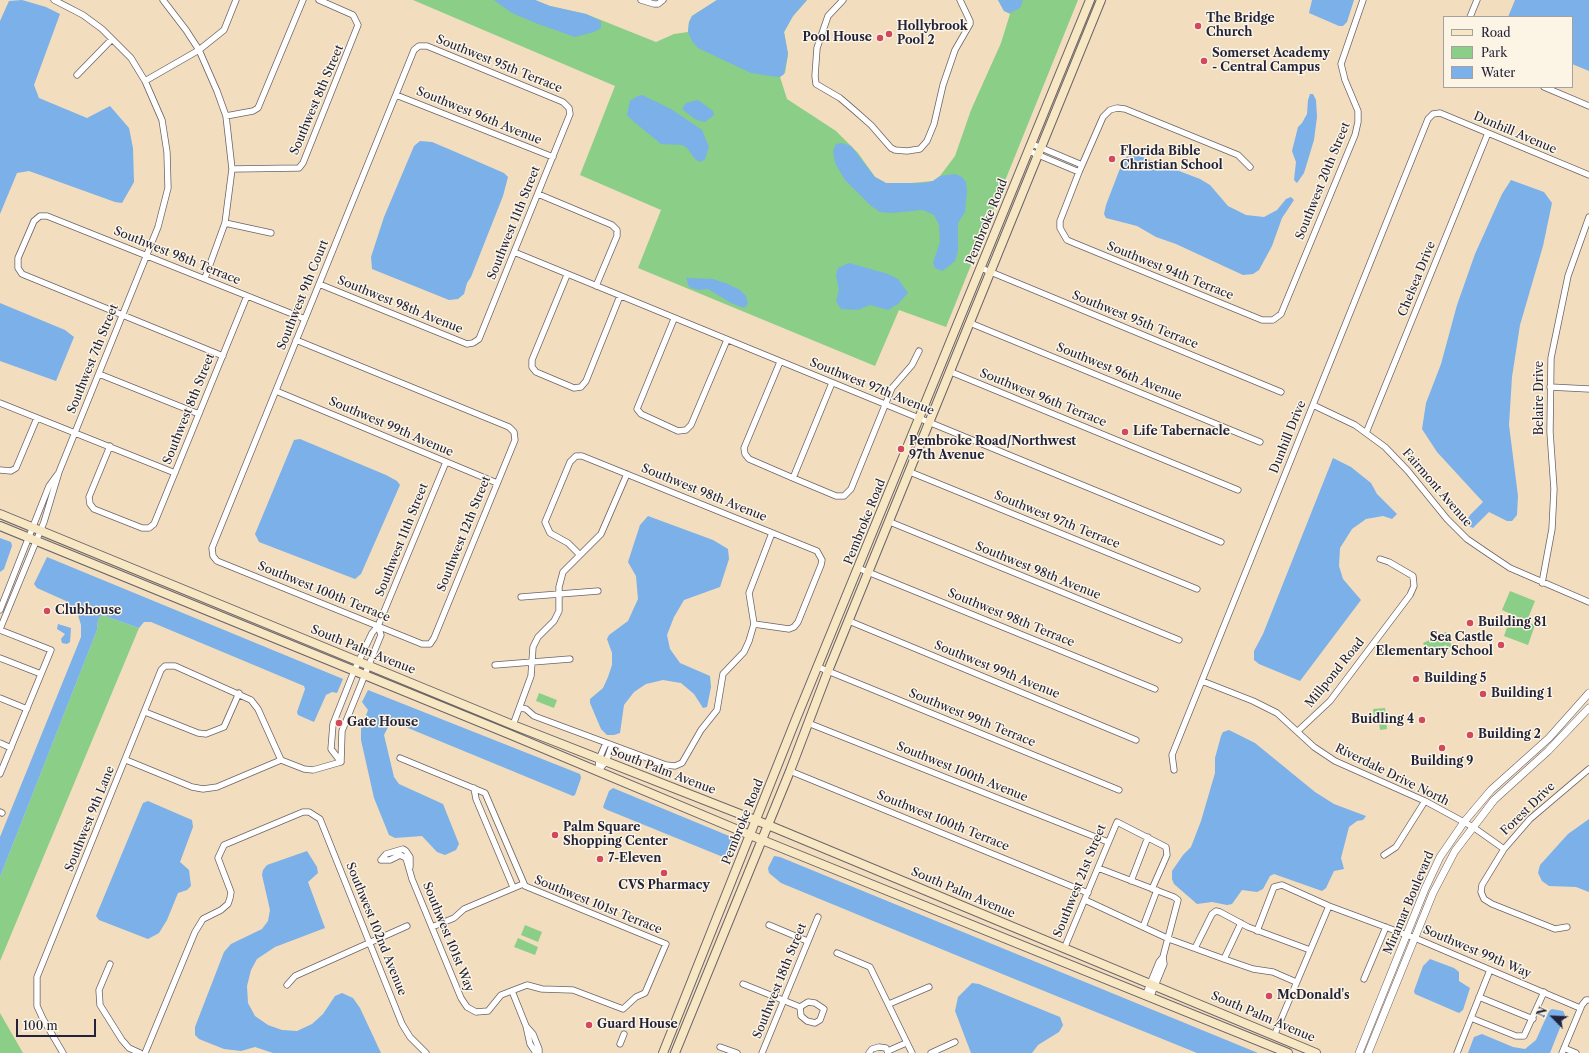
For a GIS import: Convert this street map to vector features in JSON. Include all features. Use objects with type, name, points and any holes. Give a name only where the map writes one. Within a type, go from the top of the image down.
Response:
[{"type":"main road","name":"Pembroke Road","points":[[663,1053],[858,568],[1090,0]]},
{"type":"main road","name":"Pembroke Road","points":[[675,1053],[790,771],[828,671],[890,522],[1101,0]]},
{"type":"main road","name":"South Palm Avenue","points":[[0,514],[514,725],[757,820],[1316,1053]]},
{"type":"main road","name":"South Palm Avenue","points":[[0,526],[751,834],[762,840],[1288,1053]]},
{"type":"street","points":[[54,0],[87,18],[112,39],[131,58],[145,81],[162,120],[168,152],[168,188],[165,207],[147,255]]},
{"type":"street","points":[[163,0],[170,3],[199,50],[226,116],[232,169],[225,223],[205,278]]},
{"type":"street","points":[[145,81],[199,50],[224,30],[236,0]]},
{"type":"street","points":[[226,116],[253,111],[258,108],[303,0]]},
{"type":"street","name":"Southwest 8th Street","points":[[232,169],[299,168],[303,163],[357,32],[357,21],[353,15],[319,0]]},
{"type":"street","points":[[641,0],[654,4],[658,4],[663,0]]},
{"type":"street","points":[[843,0],[828,16],[817,48],[815,76],[816,84],[840,98],[871,124],[891,148],[895,150],[907,151],[920,149],[927,141],[934,124],[943,84],[955,50],[970,24],[960,0]]},
{"type":"street","name":"Southwest 20th Street","points":[[1274,320],[1281,314],[1355,135],[1358,122],[1358,111],[1345,80],[1341,64],[1363,0]]},
{"type":"street","points":[[1470,16],[1477,0]]},
{"type":"street","points":[[77,75],[112,39]]},
{"type":"street","name":"Southwest 9th Court","points":[[213,556],[212,548],[296,340],[414,50],[419,46]]},
{"type":"street","name":"Southwest 95th Terrace","points":[[419,46],[427,46],[556,99],[563,102],[569,108]]},
{"type":"street","points":[[1546,88],[1589,106]]},
{"type":"street","name":"Southwest 96th Avenue","points":[[396,95],[553,157]]},
{"type":"street","name":"Southwest 11th Street","points":[[473,344],[479,339],[538,194],[570,114],[569,108]]},
{"type":"street","points":[[1039,151],[1079,172],[1103,117],[1110,110],[1117,108],[1125,109],[1238,155],[1250,167]]},
{"type":"street","name":"Dunhill Avenue","points":[[1433,114],[1440,113],[1589,175]]},
{"type":"street","name":"Dunhill Drive","points":[[1174,770],[1172,755],[1428,119],[1433,114]]},
{"type":"street","name":"Chelsea Drive","points":[[1366,433],[1488,134]]},
{"type":"street","points":[[1030,148],[1082,165]]},
{"type":"street","name":"Southwest 94th Terrace","points":[[1079,172],[1060,221],[1062,234],[1067,240],[1262,320],[1274,320]]},
{"type":"street","points":[[538,194],[612,225],[617,230],[617,236],[596,286]]},
{"type":"street","name":"Southwest 98th Terrace","points":[[123,315],[22,274],[18,268],[18,258],[34,221],[40,216],[47,216],[305,319]]},
{"type":"street","name":"Belaire Drive","points":[[1542,583],[1552,529],[1554,489],[1550,386],[1551,358],[1559,313],[1568,276],[1589,217]]},
{"type":"street","points":[[225,223],[271,233]]},
{"type":"street","name":"Southwest 97th Avenue","points":[[514,252],[674,319],[1221,542]]},
{"type":"street","name":"Southwest 7th Street","points":[[36,529],[51,504],[59,472],[147,255]]},
{"type":"street","name":"Southwest 95th Terrace","points":[[981,268],[1281,392]]},
{"type":"street","points":[[567,275],[532,360],[532,367],[536,372],[574,388],[581,387],[586,381],[620,296]]},
{"type":"street","name":"Southwest 98th Avenue","points":[[319,284],[467,344],[473,344]]},
{"type":"street","name":"Southwest 8th Street","points":[[110,446],[89,497],[90,504],[94,508],[135,525],[149,528],[154,524],[247,296]]},
{"type":"street","points":[[123,315],[223,356]]},
{"type":"street","points":[[674,319],[637,409],[641,414],[678,431],[686,430],[691,425],[727,340]]},
{"type":"street","name":"Southwest 96th Avenue","points":[[970,323],[1260,442]]},
{"type":"street","name":"Southwest 12th Street","points":[[296,340],[509,427],[514,432],[515,440],[434,638],[430,644]]},
{"type":"street","points":[[780,362],[744,448],[745,454],[748,459],[836,496],[844,496],[851,488],[884,404],[892,388],[912,365],[919,351]]},
{"type":"street","name":"Southwest 96th Terrace","points":[[951,372],[1238,490]]},
{"type":"street","points":[[99,374],[199,414]]},
{"type":"street","points":[[793,478],[832,383]]},
{"type":"street","points":[[1550,386],[1589,389]]},
{"type":"street","name":"Southwest 99th Avenue","points":[[276,391],[497,483]]},
{"type":"street","points":[[0,403],[175,473]]},
{"type":"street","name":"Fairmont Avenue","points":[[1313,405],[1355,425],[1397,459],[1447,519],[1467,539],[1510,568],[1589,602]]},
{"type":"street","points":[[0,470],[11,471],[16,468],[37,418]]},
{"type":"street","name":"Southwest 98th Avenue","points":[[580,555],[568,544],[550,533],[546,527],[547,518],[570,462],[576,456],[584,456],[817,551],[822,560],[821,564],[798,622],[794,627],[788,629],[754,624]]},
{"type":"street","name":"Southwest 11th Street","points":[[341,762],[331,749],[332,729],[354,671],[372,633],[378,626],[446,462]]},
{"type":"street","name":"Southwest 7th Street","points":[[0,610],[36,529],[49,486],[59,472]]},
{"type":"street","name":"Southwest 97th Terrace","points":[[910,472],[1197,589]]},
{"type":"street","points":[[514,725],[531,676],[533,647],[536,641],[554,621],[559,611],[559,582],[563,572],[601,534],[627,474]]},
{"type":"street","name":"Southwest 98th Avenue","points":[[890,522],[1178,640]]},
{"type":"street","points":[[520,708],[526,709],[534,716],[666,765],[675,766],[682,763],[701,730],[717,710],[723,674],[744,652],[754,624],[749,593],[772,533]]},
{"type":"street","name":"Southwest 7th Street","points":[[0,630],[16,590],[32,539]]},
{"type":"street","name":"Southwest 100th Terrace","points":[[213,556],[217,561],[422,644],[430,644]]},
{"type":"street","name":"Millpond Road","points":[[1298,731],[1330,701],[1410,595],[1414,586],[1413,576],[1389,562],[1380,559]]},
{"type":"street","name":"Southwest 98th Terrace","points":[[858,568],[1155,689]]},
{"type":"street","points":[[9,587],[16,590]]},
{"type":"street","points":[[521,597],[598,591]]},
{"type":"street","points":[[0,610],[6,614]]},
{"type":"street","name":"Southwest 99th Avenue","points":[[849,621],[1136,740]]},
{"type":"street","name":"Southwest 11th Street","points":[[341,762],[342,731],[381,635],[378,626]]},
{"type":"street","points":[[0,630],[51,650],[0,774]]},
{"type":"street","points":[[0,658],[41,674]]},
{"type":"street","points":[[495,665],[570,659]]},
{"type":"street","name":"Southwest 9th Lane","points":[[63,1053],[37,1006],[36,986],[41,966],[126,760],[161,670],[165,666],[171,665],[239,693]]},
{"type":"street","name":"Southwest 99th Terrace","points":[[818,667],[1119,790]]},
{"type":"street","name":"Riverdale Drive North","points":[[1202,681],[1253,701],[1277,713],[1314,747],[1335,761],[1425,801],[1472,826],[1504,848]]},
{"type":"street","points":[[145,712],[198,733],[206,734],[224,727],[239,693],[251,700],[258,709],[281,760]]},
{"type":"street","name":"Miramar Boulevard","points":[[1359,1053],[1440,857],[1464,822],[1501,780],[1549,738],[1589,693]]},
{"type":"street","points":[[0,698],[27,709]]},
{"type":"street","name":"Miramar Boulevard","points":[[1368,1053],[1438,882],[1472,826],[1494,800],[1548,751],[1589,708]]},
{"type":"street","name":"Southwest 100th Avenue","points":[[808,723],[893,755],[1108,842]]},
{"type":"street","points":[[332,729],[342,731]]},
{"type":"street","points":[[598,771],[606,743]]},
{"type":"street","points":[[0,744],[10,748]]},
{"type":"street","points":[[602,760],[612,745]]},
{"type":"street","name":"Southwest 101st Terrace","points":[[400,758],[485,793],[525,886],[666,944],[645,992]]},
{"type":"street","points":[[126,760],[192,787],[203,789],[217,786],[281,760],[304,769],[313,770],[341,762]]},
{"type":"street","name":"Forest Drive","points":[[1567,928],[1555,929],[1492,904],[1484,899],[1481,892],[1482,885],[1504,848],[1530,819],[1589,769]]},
{"type":"street","name":"Southwest 100th Terrace","points":[[790,771],[1088,893]]},
{"type":"street","points":[[474,788],[476,800],[513,887]]},
{"type":"street","points":[[1384,855],[1396,847],[1425,801]]},
{"type":"street","name":"Southwest 102nd Avenue","points":[[146,1053],[195,932],[203,919],[221,910],[228,904],[231,892],[218,858],[224,845],[303,812],[308,812],[320,819],[402,1024],[410,1037],[426,1053]]},
{"type":"street","name":"Southwest 21st Street","points":[[1064,949],[1117,822],[1148,837]]},
{"type":"street","points":[[1131,881],[1148,837],[1166,847],[1166,855],[1143,926]]},
{"type":"street","name":"Southwest 101st Way","points":[[409,869],[410,857],[406,851],[402,849],[386,854],[381,860],[403,856],[460,998],[467,1007],[476,1012],[488,1011],[499,997],[527,985],[542,989],[573,990],[623,1008],[636,997],[645,992]]},
{"type":"street","points":[[1098,868],[1155,889],[1174,897],[1179,902],[1164,957],[1159,962],[1148,997]]},
{"type":"street","name":"Southwest 101st Terrace","points":[[432,927],[454,918],[464,909],[523,884]]},
{"type":"street","name":"Southwest 99th Way","points":[[1257,930],[1274,887],[1278,885],[1329,906],[1407,934],[1580,1008]]},
{"type":"street","points":[[1085,900],[1169,939],[1253,969],[1273,972],[1296,982]]},
{"type":"street","points":[[1274,1036],[1329,906]]},
{"type":"street","points":[[1195,948],[1212,914],[1216,911],[1257,930],[1310,950]]},
{"type":"street","name":"Southwest 18th Street","points":[[762,1053],[782,1000],[818,917]]},
{"type":"street","points":[[1224,959],[1241,923]]},
{"type":"street","points":[[769,925],[807,940]]},
{"type":"street","points":[[287,985],[295,976],[407,926]]},
{"type":"street","points":[[1364,979],[1386,927]]},
{"type":"street","points":[[837,953],[870,967],[912,1053]]},
{"type":"street","points":[[110,964],[99,990],[100,1005],[122,1040],[129,1048],[140,1053]]},
{"type":"street","points":[[1457,1053],[1490,970]]},
{"type":"street","points":[[743,984],[800,1007]]},
{"type":"street","points":[[889,1004],[929,987]]},
{"type":"street","points":[[512,991],[526,1026],[527,1036],[537,1053]]},
{"type":"street","points":[[1471,1018],[1521,1037],[1524,1036],[1528,1031],[1544,992]]},
{"type":"street","points":[[1479,997],[1533,1019]]},
{"type":"street","points":[[1576,1053],[1563,1051],[1580,1008],[1588,1000]]},
{"type":"street","points":[[808,1002],[815,1003],[824,1009],[820,1020],[815,1023],[807,1021],[801,1016],[800,1007],[808,1002]]},
{"type":"street","points":[[620,1044],[624,1034]]},
{"type":"street","points":[[931,1053],[955,1042]]},
{"type":"street","points":[[869,1053],[872,1049],[879,1047],[886,1048],[888,1052],[906,1043]]},
{"type":"street","points":[[720,1047],[737,1053]]},
{"type":"green space","points":[[413,0],[535,0],[550,6],[586,14],[656,42],[674,34],[688,32],[689,22],[692,16],[717,0],[807,0],[793,16],[784,32],[788,54],[785,73],[780,77],[787,99],[836,131],[858,153],[875,177],[886,183],[901,184],[933,181],[940,176],[955,156],[971,110],[1001,43],[1010,14],[1004,11],[998,0],[1078,0],[946,327],[899,310],[875,366],[638,268],[661,210],[580,175],[615,86]]},
{"type":"green space","points":[[1510,591],[1535,601],[1527,621],[1502,610]]},
{"type":"green space","points":[[102,615],[139,628],[0,961],[0,877],[97,630],[98,619]]},
{"type":"green space","points":[[1511,616],[1535,625],[1528,645],[1504,636]]},
{"type":"green space","points":[[1446,632],[1452,647],[1448,649],[1446,645],[1436,649],[1438,653],[1429,657],[1423,643]]},
{"type":"green space","points":[[539,693],[557,700],[554,708],[536,701]]},
{"type":"green space","points":[[1385,708],[1387,729],[1380,730],[1379,723],[1375,723],[1373,709]]},
{"type":"green space","points":[[525,925],[542,932],[538,942],[521,935]]},
{"type":"green space","points":[[518,938],[538,947],[535,955],[514,947]]},
{"type":"green space","points":[[0,1013],[23,1053],[0,1053]]},
{"type":"water","points":[[22,0],[46,7],[60,14],[34,85],[39,98],[87,118],[110,106],[129,128],[133,148],[134,182],[122,203],[115,202],[29,171],[17,173],[0,214],[0,21],[9,1]]},
{"type":"water","points":[[494,0],[535,0],[550,6],[586,14],[601,21],[601,28],[594,32],[575,37],[512,13]]},
{"type":"water","points":[[717,0],[807,0],[793,16],[784,32],[788,54],[784,74],[780,77],[751,73],[698,48],[692,41],[688,32],[689,22],[692,16]]},
{"type":"water","points":[[998,0],[1023,0],[1020,8],[1010,13],[1004,11]]},
{"type":"water","points":[[1312,0],[1354,0],[1347,22],[1343,26],[1339,26],[1309,13]]},
{"type":"water","points":[[1515,0],[1589,0],[1589,71],[1573,64],[1573,16],[1508,16]]},
{"type":"water","points":[[1310,94],[1313,94],[1316,100],[1317,117],[1314,140],[1304,173],[1297,183],[1294,180],[1296,162],[1292,151],[1298,127],[1307,114]]},
{"type":"water","points":[[642,95],[671,109],[702,130],[709,147],[705,159],[701,162],[696,160],[687,148],[682,145],[661,144],[627,115],[630,101]]},
{"type":"water","points":[[698,100],[713,111],[714,115],[705,122],[696,120],[682,109],[686,103]]},
{"type":"water","points":[[420,141],[432,142],[504,173],[508,177],[503,196],[471,277],[467,283],[464,294],[458,299],[449,300],[372,269],[371,257],[384,217],[414,146]]},
{"type":"water","points":[[842,143],[851,146],[875,177],[886,183],[924,183],[933,181],[940,176],[955,174],[962,177],[966,182],[967,191],[965,212],[958,223],[958,251],[955,261],[942,271],[935,268],[933,263],[940,242],[939,225],[934,215],[923,210],[891,213],[880,212],[870,205],[845,180],[835,163],[833,151],[836,144]]},
{"type":"water","points":[[1132,153],[1200,179],[1210,185],[1228,206],[1246,215],[1264,217],[1277,210],[1286,199],[1291,197],[1294,200],[1282,218],[1272,246],[1259,270],[1253,274],[1243,275],[1176,244],[1156,237],[1137,226],[1106,218],[1104,214],[1106,205],[1119,171],[1126,157]]},
{"type":"water","points":[[1511,180],[1544,192],[1552,203],[1543,246],[1520,325],[1512,377],[1509,425],[1518,496],[1517,515],[1512,521],[1507,521],[1489,512],[1473,528],[1465,524],[1470,515],[1483,502],[1437,452],[1422,429],[1426,403],[1441,364],[1457,305],[1475,254],[1502,194]]},
{"type":"water","points":[[849,263],[888,274],[898,279],[908,293],[898,304],[888,310],[870,305],[858,310],[841,309],[836,301],[839,290],[836,275],[838,268]]},
{"type":"water","points":[[686,278],[713,279],[728,284],[740,290],[746,296],[748,304],[744,308],[731,303],[708,289],[698,290],[689,287]]},
{"type":"water","points":[[0,303],[65,330],[74,337],[56,381],[0,361]]},
{"type":"water","points":[[300,439],[386,475],[397,481],[400,485],[361,574],[355,579],[259,542],[255,534],[294,440]]},
{"type":"water","points":[[1333,458],[1351,467],[1371,483],[1377,494],[1397,514],[1392,519],[1383,516],[1366,519],[1352,529],[1340,548],[1339,566],[1343,579],[1361,600],[1300,681],[1259,664],[1254,660],[1254,651],[1263,634]]},
{"type":"water","points":[[648,516],[713,540],[728,549],[729,559],[720,587],[684,600],[674,617],[667,635],[670,649],[680,663],[710,676],[711,687],[707,707],[703,708],[694,694],[681,683],[663,680],[646,684],[634,692],[624,705],[620,733],[607,735],[601,729],[590,703],[590,699],[603,688],[612,665],[612,653],[607,639],[609,635],[628,621],[638,599],[636,576],[628,562],[640,525]]},
{"type":"water","points":[[0,538],[11,542],[12,546],[4,569],[0,572]]},
{"type":"water","points":[[47,557],[343,679],[337,693],[332,692],[326,695],[314,722],[298,715],[297,712],[305,689],[304,686],[151,622],[144,622],[139,628],[102,615],[98,619],[97,630],[0,877],[0,837],[81,637],[81,625],[78,615],[66,601],[37,588],[34,584]]},
{"type":"water","points":[[58,624],[71,628],[70,642],[67,644],[62,643],[61,639],[65,634],[57,629]]},
{"type":"water","points":[[368,690],[580,774],[581,778],[575,795],[573,796],[391,721],[384,735],[394,777],[399,784],[443,804],[459,844],[456,850],[445,855],[437,852],[422,836],[395,838],[389,835],[374,798],[361,740],[361,729],[368,710],[362,702]]},
{"type":"water","points":[[1229,730],[1255,743],[1315,792],[1334,804],[1366,816],[1363,820],[1357,821],[1349,827],[1341,858],[1344,869],[1334,871],[1326,888],[1322,891],[1274,874],[1270,876],[1263,889],[1257,892],[1242,890],[1232,904],[1227,905],[1212,902],[1197,904],[1174,884],[1172,879],[1172,871],[1183,855],[1191,847],[1201,821],[1215,773],[1215,758],[1221,736],[1223,732]]},
{"type":"water","points":[[613,788],[734,838],[727,856],[723,857],[605,809],[603,807],[609,791]]},
{"type":"water","points":[[148,801],[192,820],[193,827],[180,862],[189,870],[191,886],[187,890],[178,893],[167,920],[159,933],[148,939],[99,920],[96,916],[143,803]]},
{"type":"water","points":[[1589,819],[1589,892],[1576,887],[1549,886],[1542,881],[1538,873],[1540,865],[1568,834]]},
{"type":"water","points":[[307,851],[317,867],[318,873],[308,882],[325,928],[275,947],[257,959],[251,970],[247,986],[248,1003],[255,1016],[268,1025],[282,1030],[297,1031],[312,1024],[323,1014],[335,996],[342,993],[353,998],[360,1008],[381,1053],[273,1053],[255,1047],[241,1051],[224,1049],[199,1039],[195,1035],[195,1027],[224,952],[231,944],[262,929],[268,921],[270,910],[262,875],[263,870],[267,865]]},
{"type":"water","points":[[774,856],[780,857],[1258,1053],[1197,1053],[980,965],[781,883],[769,873],[768,868]]},
{"type":"water","points":[[1430,959],[1454,968],[1459,972],[1459,981],[1470,988],[1463,1010],[1459,1013],[1415,994],[1414,991],[1423,966]]},
{"type":"water","points":[[972,983],[979,984],[1060,1017],[1063,1025],[1059,1032],[1038,1045],[1032,1053],[971,1053],[955,1011],[958,997]]},
{"type":"water","points":[[1552,1009],[1563,1011],[1565,1015],[1550,1053],[1468,1053],[1474,1037],[1482,1034],[1513,1047],[1525,1049],[1536,1040],[1549,1011]]},
{"type":"place","name":"The Bridge Church","points":[[1198,26]]},
{"type":"place","name":"Hollybrook Pool 2","points":[[889,34]]},
{"type":"place","name":"Pool House","points":[[880,38]]},
{"type":"place","name":"Somerset Academy - Central Campus","points":[[1204,61]]},
{"type":"place","name":"Florida Bible Christian School","points":[[1112,159]]},
{"type":"place","name":"Life Tabernacle","points":[[1125,432]]},
{"type":"place","name":"Pembroke Road/Northwest 97th Avenue","points":[[901,449]]},
{"type":"place","name":"Clubhouse","points":[[47,611]]},
{"type":"place","name":"Building 81","points":[[1470,623]]},
{"type":"place","name":"Sea Castle Elementary School","points":[[1501,645]]},
{"type":"place","name":"Building 5","points":[[1416,679]]},
{"type":"place","name":"Building 1","points":[[1483,694]]},
{"type":"place","name":"Buidling 4","points":[[1422,720]]},
{"type":"place","name":"Gate House","points":[[339,723]]},
{"type":"place","name":"Building 2","points":[[1470,735]]},
{"type":"place","name":"Building 9","points":[[1442,748]]},
{"type":"place","name":"Palm Square Shopping Center","points":[[555,835]]},
{"type":"place","name":"7-Eleven","points":[[600,859]]},
{"type":"place","name":"CVS Pharmacy","points":[[664,873]]},
{"type":"place","name":"McDonald's","points":[[1269,996]]},
{"type":"place","name":"Guard House","points":[[589,1025]]}]
